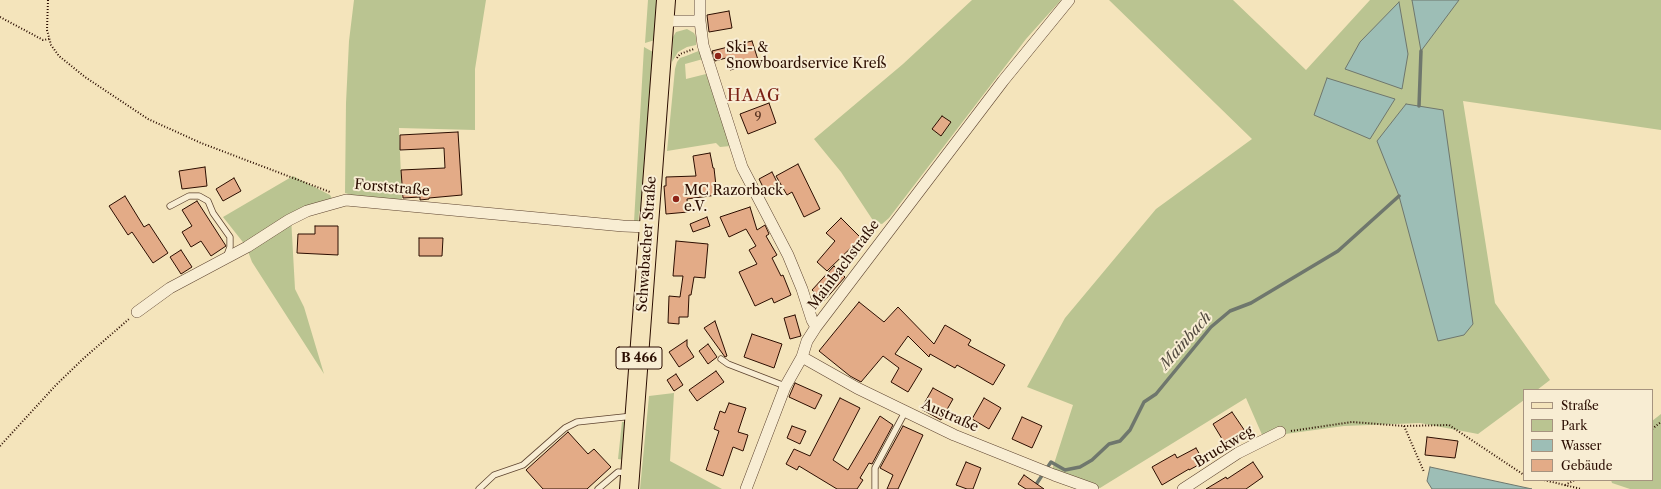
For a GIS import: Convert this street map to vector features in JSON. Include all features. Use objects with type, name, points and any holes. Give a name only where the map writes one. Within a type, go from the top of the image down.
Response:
[{"type":"main road","name":"Schwabacher Straße","points":[[630,481],[666,0]]},
{"type":"street","points":[[700,0],[700,22],[703,44],[742,167],[788,255],[816,327]]},
{"type":"street","name":"Mainbachstraße","points":[[746,489],[786,386],[802,357],[807,341],[816,327],[1003,81],[1069,0]]},
{"type":"street","points":[[665,21],[700,22]]},
{"type":"street","name":"Forststraße","points":[[137,312],[170,288],[226,258],[289,220],[307,211],[346,200],[649,227]]},
{"type":"street","name":"Austraße","points":[[802,357],[857,388],[954,435],[1093,489]]},
{"type":"street","name":"Bruckweg","points":[[1184,489],[1238,453],[1280,432]]},
{"type":"lane","points":[[170,206],[189,196],[200,196],[208,201],[213,213],[230,237],[230,247],[226,258]]},
{"type":"lane","points":[[721,359],[728,364],[786,386]]},
{"type":"lane","points":[[875,489],[875,468],[906,412]]},
{"type":"lane","points":[[479,489],[494,475],[523,465],[565,428],[576,422],[635,416]]},
{"type":"lane","points":[[598,489],[618,472],[630,481]]},
{"type":"path","points":[[48,0],[47,30],[51,45],[58,56],[85,77],[148,119],[201,143],[341,196],[346,200]]},
{"type":"path","points":[[0,17],[43,40],[49,38]]},
{"type":"path","points":[[0,446],[56,385],[84,358],[137,312]]},
{"type":"path","points":[[1280,432],[1352,422],[1404,426],[1449,425],[1523,474]]},
{"type":"path","points":[[1653,428],[1661,422]]},
{"type":"path","points":[[1404,426],[1424,472]]},
{"type":"path","points":[[1548,481],[1581,489]]},
{"type":"path","points":[[1565,485],[1573,481]]},
{"type":"green space","points":[[354,0],[486,0],[475,69],[475,130],[399,128],[402,201],[361,198],[345,193],[346,103],[349,41]]},
{"type":"green space","points":[[648,0],[657,0],[655,40],[645,43]]},
{"type":"green space","points":[[972,0],[1061,0],[1026,39],[889,218],[882,224],[874,222],[841,172],[814,139],[903,64]]},
{"type":"green space","points":[[1109,0],[1233,0],[1306,70],[1370,0],[1661,0],[1661,130],[1463,101],[1495,303],[1550,380],[1538,389],[1523,389],[1523,401],[1478,434],[1420,423],[1344,426],[1263,437],[1246,398],[1100,488],[1052,470],[1073,405],[1027,387],[1065,318],[1156,209],[1252,139]]},
{"type":"green space","points":[[687,29],[694,33],[696,37],[696,45],[687,47],[678,52],[672,62],[673,37],[676,32]]},
{"type":"green space","points":[[644,47],[653,52],[643,206],[639,212],[638,226],[634,222]]},
{"type":"green space","points":[[701,50],[703,59],[685,64],[686,79],[706,74],[731,146],[720,147],[716,143],[667,151],[675,69],[677,62],[680,58]]},
{"type":"green space","points":[[293,176],[330,195],[333,200],[291,217],[295,289],[304,307],[324,374],[252,262],[246,246],[223,217]]},
{"type":"green space","points":[[674,393],[670,461],[722,489],[640,489],[649,396]]},
{"type":"green space","points":[[1661,414],[1661,489],[1630,489],[1612,483],[1611,481],[1653,481],[1653,420]]},
{"type":"green space","points":[[622,422],[627,422],[624,460],[618,459]]},
{"type":"water","points":[[1412,0],[1459,0],[1421,51]]},
{"type":"water","points":[[1399,2],[1408,54],[1402,89],[1345,69],[1360,42]]},
{"type":"water","points":[[1327,78],[1395,99],[1370,139],[1314,115]]},
{"type":"water","points":[[1406,104],[1443,110],[1473,324],[1464,335],[1438,341],[1399,196],[1377,141]]},
{"type":"water","points":[[1430,467],[1532,489],[1432,489],[1427,481]]},
{"type":"building","points":[[729,11],[732,28],[709,32],[707,15]]},
{"type":"building","points":[[752,41],[759,63],[730,70],[726,58],[715,61],[712,51]]},
{"type":"building","points":[[769,103],[776,123],[748,134],[740,114]]},
{"type":"building","points":[[942,116],[951,122],[941,136],[932,129]]},
{"type":"building","points":[[458,132],[462,195],[420,200],[420,197],[403,198],[401,170],[445,168],[444,148],[400,150],[400,135]]},
{"type":"building","points":[[710,153],[714,168],[717,195],[687,199],[688,212],[666,214],[664,186],[666,186],[666,177],[696,176],[693,156]]},
{"type":"building","points":[[798,164],[820,209],[804,217],[792,192],[787,195],[776,176]]},
{"type":"building","points":[[205,167],[207,186],[182,189],[179,171]]},
{"type":"building","points":[[772,172],[778,184],[765,191],[759,179]]},
{"type":"building","points":[[234,178],[241,191],[223,201],[216,189]]},
{"type":"building","points":[[125,196],[144,227],[149,224],[168,253],[153,263],[132,232],[128,235],[109,206]]},
{"type":"building","points":[[197,201],[226,246],[211,256],[201,241],[191,247],[182,232],[192,226],[182,210]]},
{"type":"building","points":[[750,207],[757,230],[765,225],[769,234],[766,236],[777,255],[772,258],[781,276],[783,275],[791,295],[774,303],[772,298],[755,306],[739,272],[757,264],[749,250],[756,246],[746,229],[729,237],[720,217]]},
{"type":"building","points":[[707,217],[710,226],[693,232],[690,224]]},
{"type":"building","points":[[841,218],[861,238],[827,271],[817,262],[835,241],[826,233]]},
{"type":"building","points":[[315,226],[338,226],[338,255],[297,253],[298,234],[315,234]]},
{"type":"building","points":[[419,238],[443,238],[442,256],[419,256]]},
{"type":"building","points":[[676,241],[708,244],[705,278],[694,277],[691,295],[689,295],[688,317],[679,317],[679,324],[668,323],[669,296],[680,297],[683,276],[673,276]]},
{"type":"building","points":[[181,250],[192,267],[181,274],[170,257]]},
{"type":"building","points":[[834,266],[845,277],[824,301],[812,290]]},
{"type":"building","points":[[859,302],[884,322],[898,307],[934,344],[945,325],[971,340],[968,345],[1005,365],[993,385],[957,365],[955,368],[930,354],[929,357],[908,336],[895,354],[922,369],[908,392],[891,382],[899,368],[883,356],[861,382],[850,376],[819,351]]},
{"type":"building","points":[[795,315],[801,336],[790,339],[784,318]]},
{"type":"building","points":[[715,321],[727,356],[725,357],[704,328]]},
{"type":"building","points":[[752,334],[782,344],[774,368],[744,357]]},
{"type":"building","points":[[687,340],[687,346],[694,357],[679,367],[669,352]]},
{"type":"building","points":[[708,344],[717,357],[708,364],[699,351]]},
{"type":"building","points":[[716,371],[724,382],[697,401],[689,390]]},
{"type":"building","points":[[676,374],[683,385],[674,391],[667,380]]},
{"type":"building","points":[[795,383],[822,395],[815,409],[789,397]]},
{"type":"building","points":[[933,388],[953,399],[941,420],[921,409]]},
{"type":"building","points":[[840,398],[860,408],[833,460],[848,470],[880,416],[893,425],[872,464],[869,463],[860,478],[863,480],[857,489],[837,489],[799,466],[797,470],[786,464],[794,449],[810,456]]},
{"type":"building","points":[[984,398],[1001,408],[989,429],[972,419]]},
{"type":"building","points":[[729,403],[746,408],[738,432],[748,435],[743,451],[733,447],[723,476],[706,470],[719,431],[714,429],[720,411],[725,413]]},
{"type":"building","points":[[1232,412],[1247,434],[1227,447],[1213,424]]},
{"type":"building","points":[[1022,417],[1042,426],[1032,448],[1012,439]]},
{"type":"building","points":[[792,426],[806,431],[800,444],[787,438]]},
{"type":"building","points":[[903,426],[923,435],[898,489],[887,489],[893,475],[880,468]]},
{"type":"building","points":[[568,432],[588,454],[594,449],[611,467],[587,489],[543,489],[526,470]]},
{"type":"building","points":[[1427,437],[1458,441],[1455,458],[1425,455]]},
{"type":"building","points":[[1196,448],[1204,462],[1162,485],[1152,467],[1175,454],[1177,458]]},
{"type":"building","points":[[966,462],[981,468],[973,489],[967,489],[956,485]]},
{"type":"building","points":[[1253,462],[1263,477],[1246,489],[1206,489],[1226,477],[1227,479]]},
{"type":"building","points":[[1024,475],[1044,489],[1026,489],[1018,484]]},
{"type":"waterway","points":[[1419,106],[1421,51]]},
{"type":"waterway","name":"Mainbach","points":[[1033,489],[1051,462],[1065,470],[1080,467],[1092,460],[1109,444],[1120,441],[1130,430],[1144,402],[1156,394],[1211,327],[1230,311],[1251,303],[1338,251],[1399,196]]},
{"type":"place","name":"Ski- & Snowboardservice Kreß","points":[[718,56]]},
{"type":"place","name":"MC Razorback e.V.","points":[[676,199]]},
{"type":"district","name":"HAAG","points":[[754,96]]}]
